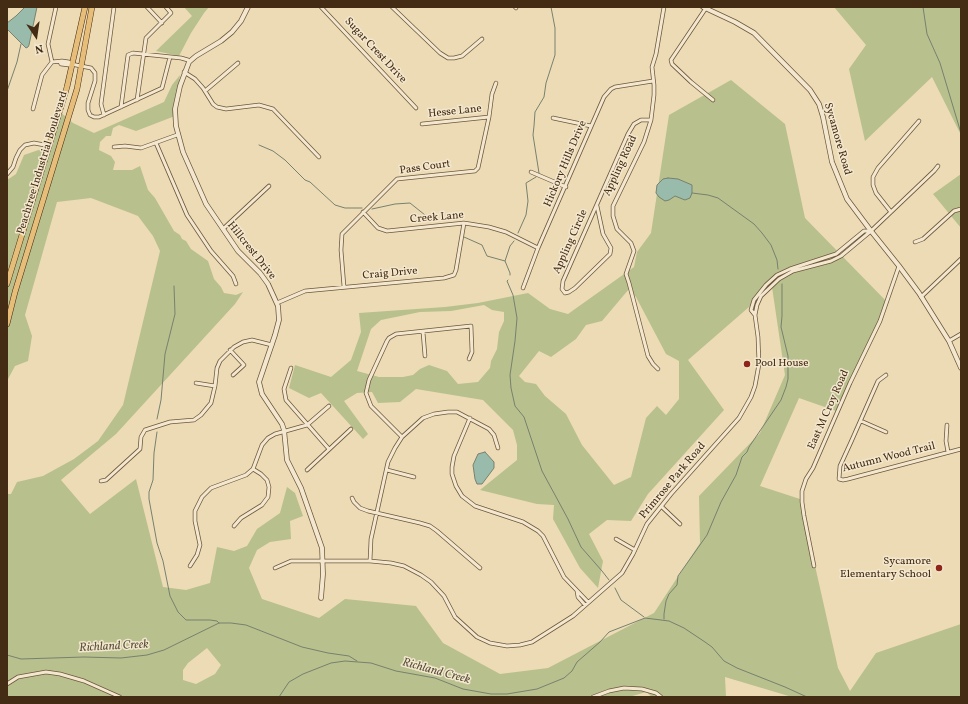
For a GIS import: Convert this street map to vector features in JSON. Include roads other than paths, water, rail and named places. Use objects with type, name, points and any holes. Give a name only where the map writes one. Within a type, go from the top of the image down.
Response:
[{"type":"main road","name":"Peachtree Industrial Boulevard","points":[[7,284],[50,146],[72,64],[85,7]]},
{"type":"main road","name":"Peachtree Industrial Boulevard","points":[[7,324],[17,284],[76,92],[92,7]]},
{"type":"street","points":[[52,62],[48,44],[56,7]]},
{"type":"street","points":[[104,115],[101,104],[114,7]]},
{"type":"street","points":[[147,7],[162,22]]},
{"type":"street","points":[[137,100],[146,38],[171,13],[166,7]]},
{"type":"street","name":"Hillcrest Drive","points":[[248,7],[241,21],[232,32],[189,62],[184,72],[175,109],[177,135],[185,158],[206,204],[238,251],[260,273],[268,284],[276,303],[279,320],[259,382],[262,394],[282,424],[287,460],[301,488],[322,548],[321,598]]},
{"type":"street","name":"Sugar Crest Drive","points":[[321,7],[416,108]]},
{"type":"street","points":[[392,7],[448,58],[462,56],[482,39]]},
{"type":"street","name":"Appling Road","points":[[658,369],[648,356],[626,274],[634,251],[631,243],[617,229],[613,216],[613,206],[644,142],[651,120],[654,95],[652,67],[656,54],[664,7]]},
{"type":"street","points":[[705,8],[671,60],[672,64],[713,100]]},
{"type":"street","name":"Sycamore Road","points":[[705,8],[754,33],[810,90],[819,104],[832,162],[847,199],[921,297],[948,341],[961,368]]},
{"type":"street","points":[[121,107],[128,55],[133,53],[181,58],[188,60],[189,62]]},
{"type":"street","points":[[52,62],[69,62],[91,68],[95,73],[95,80],[88,103],[90,115],[98,117],[162,88],[170,57]]},
{"type":"street","points":[[33,109],[42,75],[52,62]]},
{"type":"street","points":[[205,91],[238,64]]},
{"type":"street","points":[[184,72],[195,79],[213,104],[217,107],[226,109],[259,105],[273,109],[319,157]]},
{"type":"street","name":"Hickory Hills Drive","points":[[523,288],[538,248],[566,187],[604,97],[611,89],[615,87],[653,81]]},
{"type":"street","name":"Pass Court","points":[[344,287],[342,234],[397,179],[475,171],[478,168],[489,117],[492,94],[496,83]]},
{"type":"street","name":"Hesse Lane","points":[[422,124],[489,117]]},
{"type":"street","points":[[553,118],[591,126]]},
{"type":"street","name":"Appling Circle","points":[[597,206],[603,234],[611,248],[610,254],[575,288],[565,293],[562,290],[563,281],[628,134],[634,124],[641,120],[651,120]]},
{"type":"street","points":[[891,212],[876,193],[873,185],[873,177],[878,168],[919,121]]},
{"type":"street","points":[[114,147],[125,146],[141,148],[177,135]]},
{"type":"street","points":[[7,174],[13,167],[20,150],[25,145],[34,143],[50,146]]},
{"type":"street","points":[[156,143],[187,215],[211,251],[234,276],[236,284]]},
{"type":"street","name":"Primrose Park Road","points":[[274,568],[291,561],[370,561],[398,564],[421,575],[431,582],[444,596],[455,617],[465,628],[477,637],[490,643],[507,646],[532,642],[573,616],[622,573],[647,524],[671,494],[739,418],[751,397],[755,386],[759,364],[755,315],[761,296],[779,279],[793,271],[831,261],[841,256],[871,231],[938,166]]},
{"type":"street","points":[[531,172],[566,187]]},
{"type":"street","points":[[223,230],[269,186]]},
{"type":"street","points":[[915,242],[923,239],[954,211],[961,209]]},
{"type":"street","name":"Creek Lane","points":[[363,212],[378,228],[387,231],[464,223],[481,225],[506,232],[538,248]]},
{"type":"street","name":"Craig Drive","points":[[276,303],[305,291],[444,278],[454,275],[464,223]]},
{"type":"street","points":[[921,297],[961,259]]},
{"type":"street","name":"East M Croy Road","points":[[814,566],[804,516],[802,490],[850,383],[880,321],[899,266]]},
{"type":"street","points":[[402,437],[371,406],[367,398],[369,380],[389,338],[396,334],[471,326],[472,352],[469,359]]},
{"type":"street","points":[[423,332],[425,356]]},
{"type":"street","points":[[948,341],[961,334]]},
{"type":"street","points":[[101,481],[106,480],[140,448],[141,437],[145,430],[170,422],[194,420],[201,415],[211,403],[217,368],[220,360],[230,350],[243,342],[252,340],[272,345]]},
{"type":"street","points":[[230,350],[244,365],[233,375]]},
{"type":"street","points":[[291,368],[284,389],[286,400],[329,449]]},
{"type":"street","name":"Autumn Wood Trail","points":[[886,375],[878,381],[840,466],[839,479],[848,479],[961,449]]},
{"type":"street","points":[[196,383],[215,386]]},
{"type":"street","points":[[190,566],[197,555],[200,545],[195,521],[195,511],[202,497],[211,488],[246,475],[253,469],[262,445],[268,438],[284,430],[307,424],[329,406]]},
{"type":"street","points":[[370,561],[371,539],[388,462],[402,437],[423,418],[434,414],[456,412],[489,429],[494,436],[498,448]]},
{"type":"street","points":[[470,418],[454,456],[453,462],[452,474],[456,486],[462,496],[475,506],[523,522],[538,531],[543,536],[564,578],[588,602]]},
{"type":"street","points":[[861,421],[886,432]]},
{"type":"street","points":[[947,425],[946,441],[948,452]]},
{"type":"street","points":[[307,470],[351,430]]},
{"type":"street","points":[[234,526],[241,518],[262,505],[268,497],[269,487],[267,480],[253,469]]},
{"type":"street","points":[[387,470],[414,477]]},
{"type":"street","points":[[352,498],[360,508],[430,526],[480,568]]},
{"type":"street","points":[[662,506],[680,524]]},
{"type":"street","points":[[616,539],[635,550]]},
{"type":"street","points":[[577,591],[578,597],[585,605]]},
{"type":"street","points":[[7,684],[18,677],[46,672],[60,674],[84,681],[120,697]]},
{"type":"street","points":[[593,697],[609,690],[624,688],[642,689],[656,693],[661,697]]},
{"type":"waterway","points":[[539,173],[533,135],[535,112],[544,97],[546,83],[555,55],[555,28],[551,7]]},
{"type":"waterway","points":[[923,7],[927,34],[940,63],[961,133]]},
{"type":"waterway","points":[[7,91],[17,62],[21,44]]},
{"type":"waterway","points":[[259,145],[273,151],[285,160],[305,180],[310,182],[335,205],[345,208],[362,208]]},
{"type":"waterway","points":[[518,233],[526,215],[528,201],[526,183],[536,177]]},
{"type":"waterway","points":[[692,193],[718,198],[754,224],[771,245],[777,260],[778,269]]},
{"type":"waterway","points":[[372,209],[395,204],[410,203],[430,219]]},
{"type":"waterway","points":[[464,237],[482,245],[487,256],[505,261]]},
{"type":"waterway","points":[[510,275],[505,261],[510,246],[514,241]]},
{"type":"waterway","points":[[508,280],[507,281],[513,295],[517,318],[510,375],[515,406],[524,417],[542,471],[568,519],[581,547],[609,580]]},
{"type":"waterway","points":[[664,619],[666,601],[669,594],[677,585],[678,576],[707,535],[721,502],[736,475],[742,457],[747,452],[781,400],[786,387],[788,379],[788,356],[781,327],[782,284]]},
{"type":"waterway","points":[[157,419],[161,400],[165,354],[175,314],[174,286]]},
{"type":"waterway","points":[[157,432],[154,453],[153,480],[149,492],[149,499],[157,543],[163,561],[170,596],[178,612],[186,620],[210,620],[217,621],[219,623]]},
{"type":"waterway","points":[[615,588],[621,600],[644,617]]},
{"type":"waterway","name":"Richland Creek","points":[[279,697],[289,682],[303,674],[331,663],[345,661],[371,663],[396,671],[435,678],[463,689],[491,694],[507,694],[537,689],[564,678],[572,671],[577,662],[609,632],[645,618],[669,621],[684,628],[712,647],[724,661],[737,668],[807,697]]},
{"type":"waterway","name":"Richland Creek","points":[[7,655],[21,659],[84,657],[121,658],[147,655],[164,650],[219,623],[231,623],[246,625],[302,647],[349,656],[357,661]]},
{"type":"place","name":"Pool House","points":[[747,364]]},
{"type":"place","name":"Sycamore Elementary School","points":[[939,568]]}]
